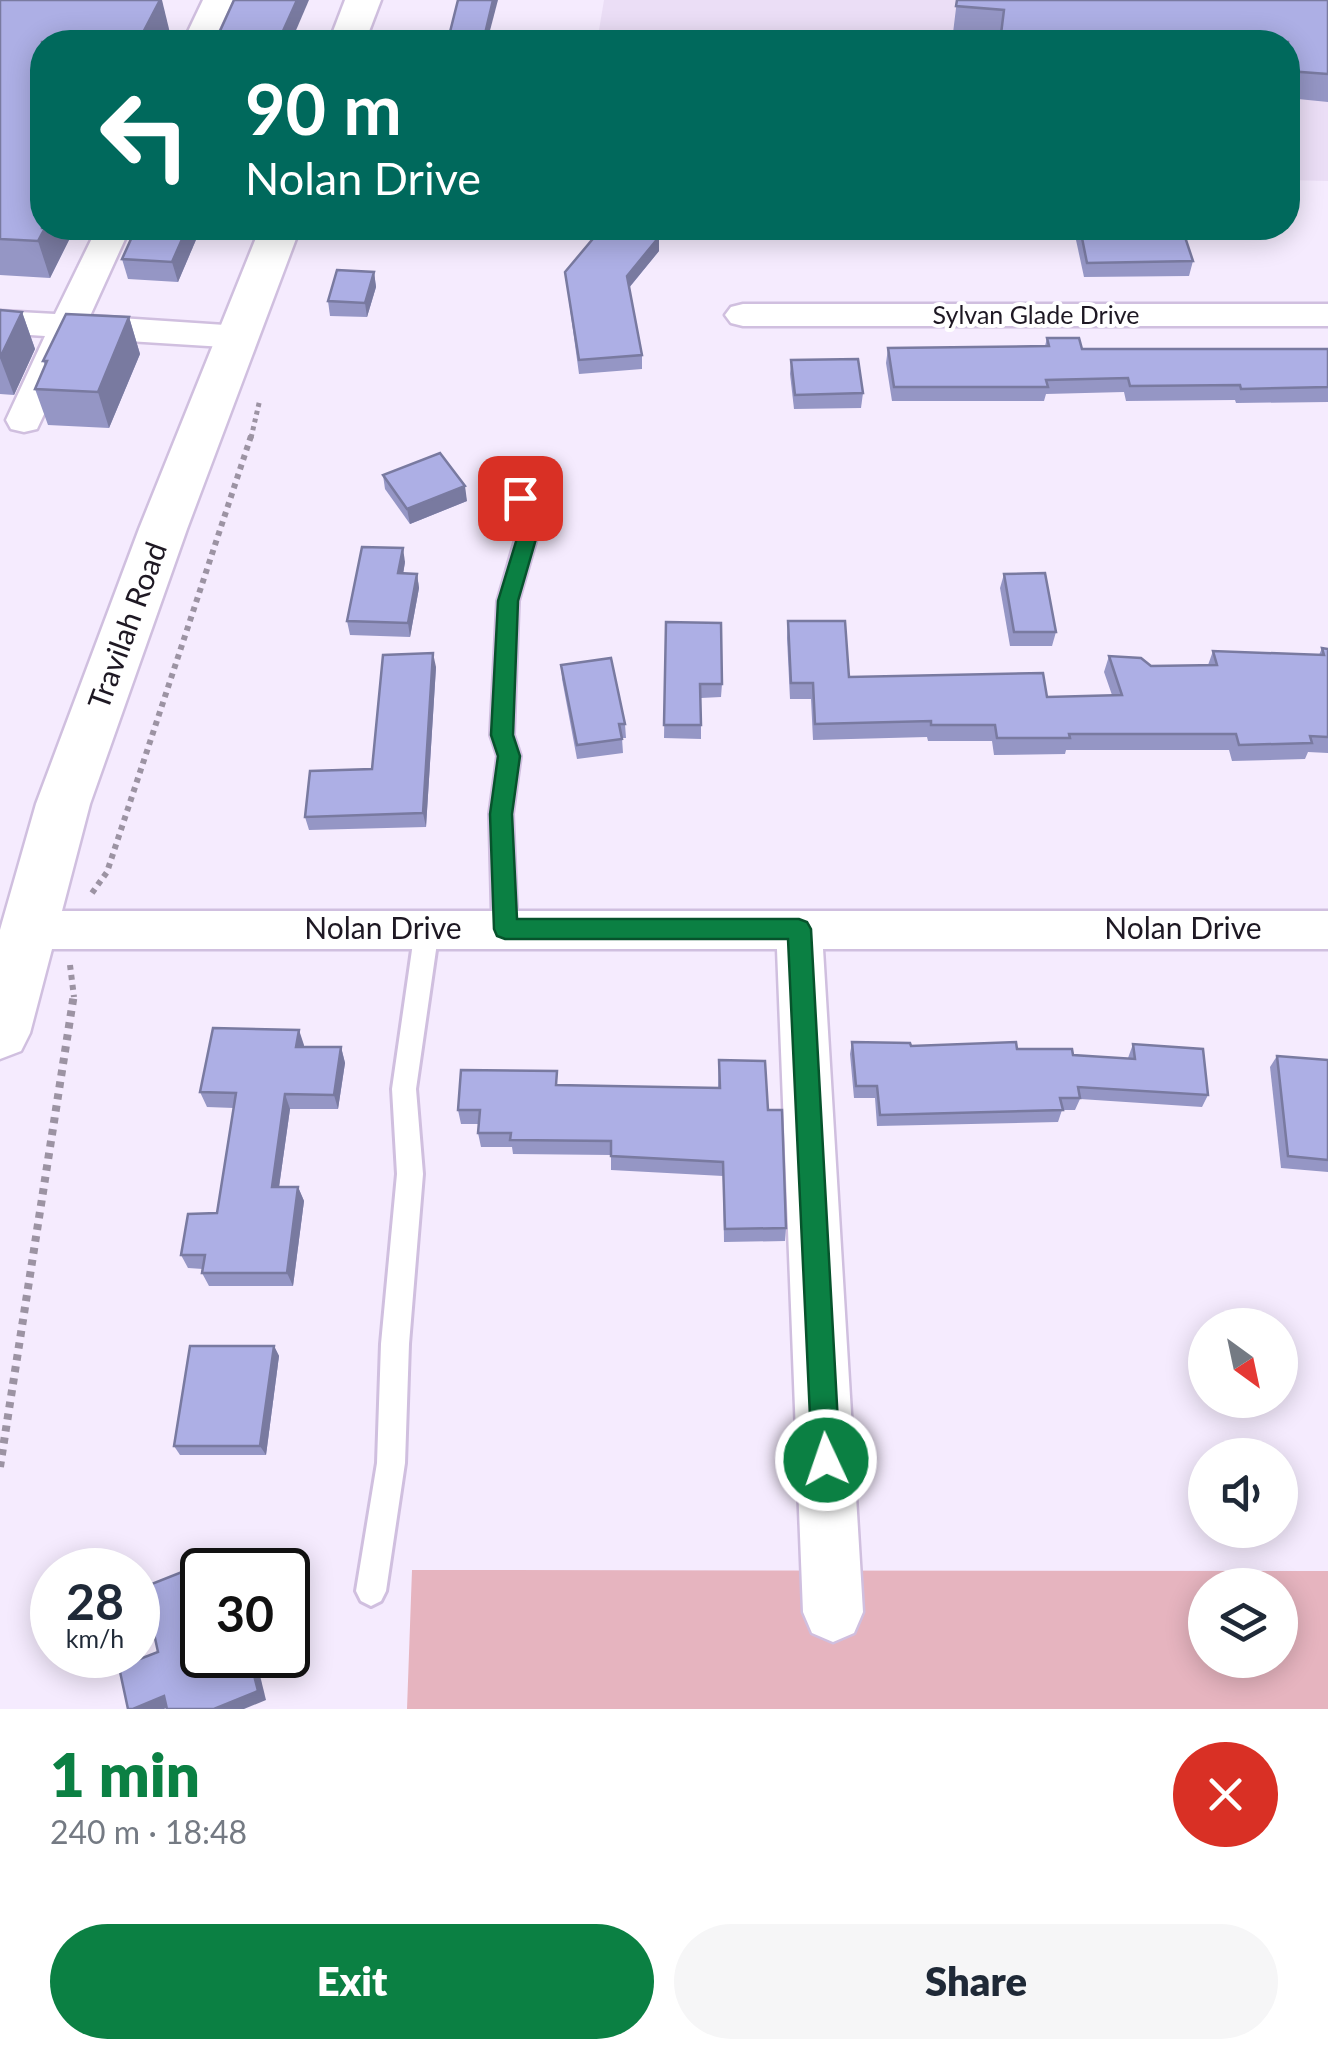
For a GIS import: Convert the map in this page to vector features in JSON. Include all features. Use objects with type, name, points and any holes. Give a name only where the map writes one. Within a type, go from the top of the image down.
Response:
[{"type":"main road","points":[[352,30],[363,0]]},
{"type":"main road","name":"Travilah Road","points":[[0,1033],[9,929],[70,786],[163,529],[276,240]]},
{"type":"street","points":[[204,30],[218,0]]},
{"type":"street","points":[[24,420],[107,240]]},
{"type":"street","name":"Sylvan Glade Drive","points":[[743,315],[1328,315]]},
{"type":"street","points":[[0,322],[240,337]]},
{"type":"street","name":"Nolan Drive","points":[[9,929],[1328,930]]},
{"type":"street","points":[[799,929],[834,1612]]},
{"type":"lane","points":[[505,929],[501,814],[509,756],[502,735],[508,601],[530,525],[511,472]]},
{"type":"lane","points":[[372,1591],[391,1463],[395,1344],[410,1174],[404,1088],[426,929]]},
{"type":"path","points":[[90,895],[107,872],[174,657],[245,462],[261,396]]},
{"type":"path","points":[[0,1466],[32,1244],[74,1003],[69,960]]},
{"type":"shaded area","points":[[604,0],[1328,0],[1328,181],[1300,180],[1300,30],[599,30]]},
{"type":"shaded area","points":[[412,1570],[1188,1571],[1188,1678],[1298,1678],[1298,1571],[1328,1571],[1328,1709],[407,1709]]},
{"type":"building","points":[[0,0],[160,0],[144,30],[30,30],[30,240],[39,240],[38,241],[0,239]]},
{"type":"building","points":[[234,0],[297,0],[283,30],[220,30]]},
{"type":"building","points":[[458,0],[493,0],[486,30],[450,30]]},
{"type":"building","points":[[957,0],[1328,0],[1328,74],[1300,72],[1300,30],[1002,30],[1004,10],[956,6]]},
{"type":"building","points":[[131,240],[182,240],[172,262],[122,259]]},
{"type":"building","points":[[592,240],[657,240],[627,276],[642,355],[579,360],[565,272]]},
{"type":"building","points":[[1082,240],[1186,240],[1193,261],[1087,263]]},
{"type":"building","points":[[337,270],[374,272],[365,303],[328,301]]},
{"type":"building","points":[[0,310],[22,312],[0,358]]},
{"type":"building","points":[[66,314],[129,317],[98,392],[35,389],[47,361],[43,361]]},
{"type":"building","points":[[1047,338],[1079,338],[1082,349],[1328,349],[1328,387],[1130,386],[1128,378],[1046,380],[1048,387],[894,387],[888,348],[1049,346]]},
{"type":"building","points":[[858,359],[863,393],[795,395],[791,360]]},
{"type":"building","points":[[440,453],[465,486],[407,509],[383,475]]},
{"type":"building","points":[[362,547],[403,548],[398,573],[417,574],[408,623],[347,621]]},
{"type":"building","points":[[1045,573],[1056,632],[1014,632],[1004,574]]},
{"type":"building","points":[[788,621],[845,621],[849,677],[1043,673],[1047,697],[1122,695],[1109,656],[1141,658],[1151,666],[1217,665],[1213,651],[1324,655],[1322,648],[1328,649],[1328,737],[1310,736],[1312,743],[1239,745],[1236,734],[997,738],[995,725],[931,725],[931,721],[815,724],[813,683],[791,683]]},
{"type":"building","points":[[666,622],[721,623],[722,684],[700,684],[701,725],[664,725]]},
{"type":"building","points":[[433,653],[423,813],[305,817],[310,771],[372,769],[383,655]]},
{"type":"building","points":[[611,658],[625,724],[619,724],[622,739],[577,745],[561,665]]},
{"type":"building","points":[[213,1028],[299,1030],[296,1047],[341,1047],[334,1095],[285,1094],[272,1187],[298,1187],[287,1273],[202,1273],[205,1255],[181,1255],[188,1214],[217,1213],[236,1093],[200,1092]]},
{"type":"building","points":[[852,1042],[911,1046],[1016,1042],[1017,1049],[1072,1049],[1073,1055],[1135,1059],[1133,1044],[1203,1049],[1208,1095],[1078,1087],[1080,1098],[1060,1098],[1063,1110],[880,1115],[877,1086],[856,1086]]},
{"type":"building","points":[[1277,1056],[1328,1060],[1328,1160],[1288,1156]]},
{"type":"building","points":[[719,1060],[765,1061],[768,1110],[782,1110],[786,1228],[725,1229],[723,1162],[611,1156],[611,1141],[510,1140],[511,1133],[478,1133],[480,1110],[458,1110],[461,1070],[557,1071],[556,1085],[720,1088]]},
{"type":"building","points":[[190,1346],[274,1346],[260,1446],[174,1446]]},
{"type":"building","points":[[180,1573],[180,1678],[255,1678],[258,1691],[214,1709],[167,1709],[164,1696],[128,1709],[121,1678],[160,1678],[160,1581]]},
{"type":"route","points":[[520,498],[530,525],[508,601],[502,735],[509,756],[501,814],[505,929],[799,929],[826,1460]]}]
